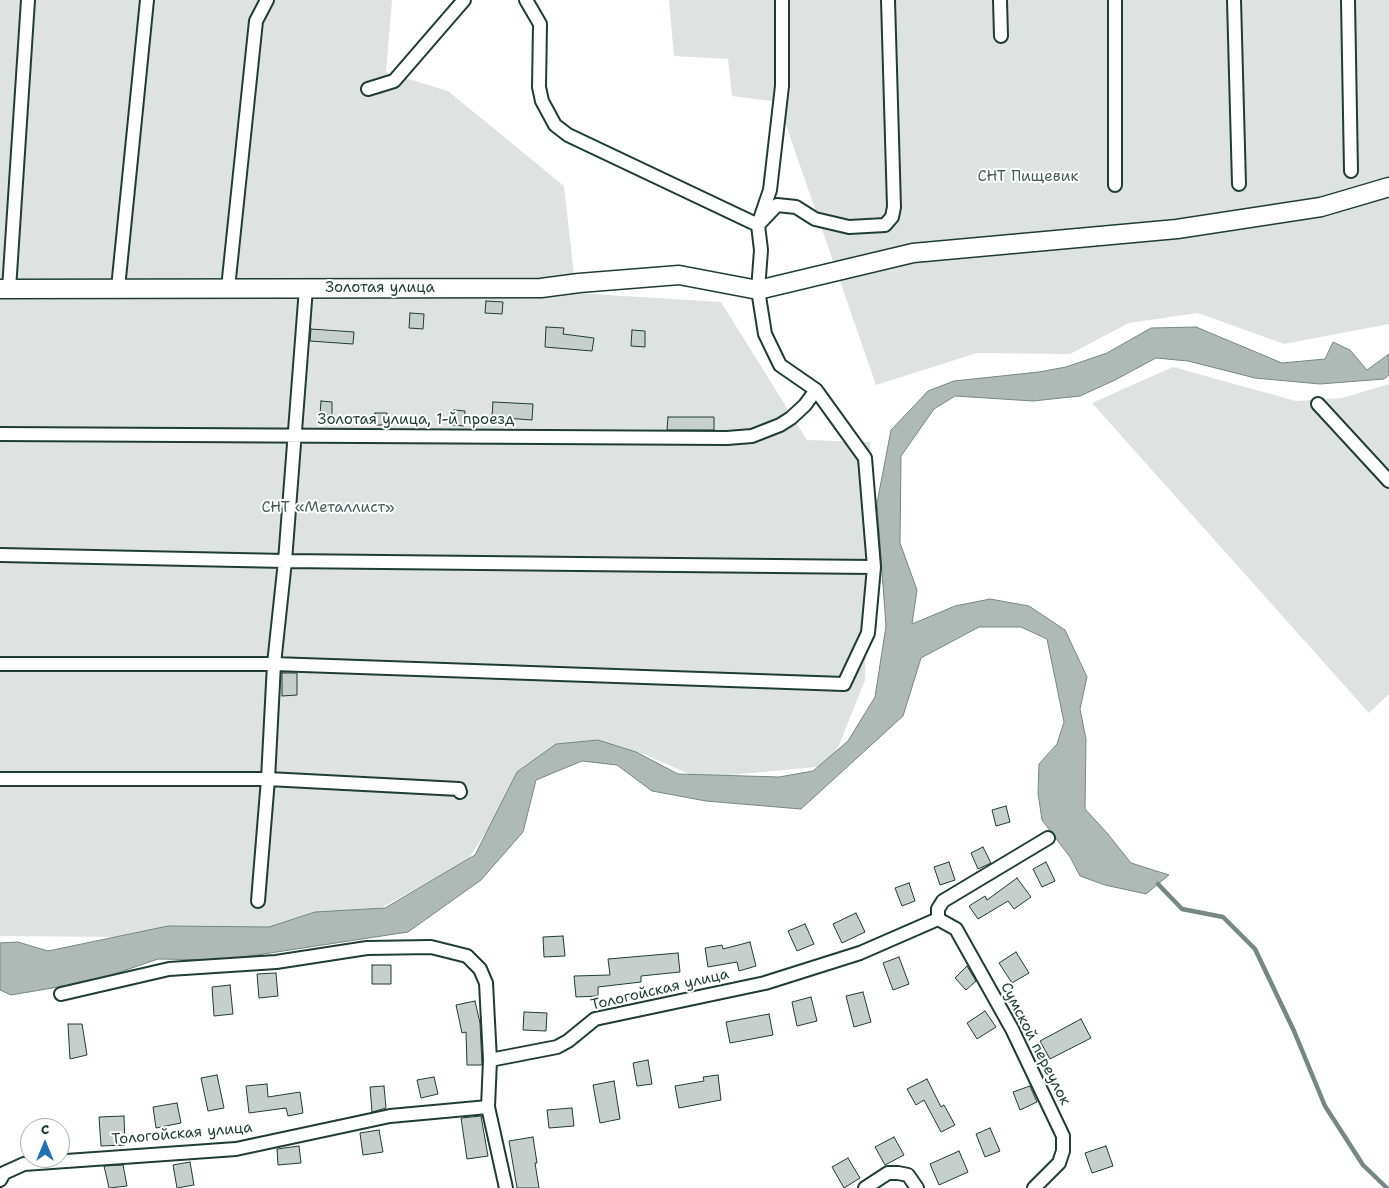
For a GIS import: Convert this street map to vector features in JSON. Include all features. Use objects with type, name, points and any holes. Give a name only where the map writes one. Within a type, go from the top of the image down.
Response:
[{"type":"street","points":[[4,289],[28,0]]},
{"type":"street","points":[[118,288],[147,0]]},
{"type":"street","points":[[228,288],[256,20],[266,0]]},
{"type":"street","points":[[368,89],[394,81],[464,0]]},
{"type":"street","points":[[526,0],[540,24],[539,87],[542,101],[556,125],[568,135],[758,224]]},
{"type":"street","points":[[0,664],[274,664],[844,684],[868,633],[874,568],[865,458],[816,390],[780,365],[765,334],[758,290],[761,250],[758,224],[770,190],[782,86],[782,0]]},
{"type":"street","points":[[758,224],[777,205],[796,207],[815,219],[850,227],[885,225],[892,217],[894,208],[888,0]]},
{"type":"street","points":[[1000,0],[1001,36]]},
{"type":"street","points":[[1115,0],[1115,185]]},
{"type":"street","points":[[1234,0],[1238,184]]},
{"type":"street","points":[[1348,0],[1352,171]]},
{"type":"street","points":[[758,290],[913,253],[1177,229],[1321,207],[1389,187]]},
{"type":"street","name":"Золотая улица","points":[[4,289],[541,288],[679,275],[758,290]]},
{"type":"street","points":[[258,901],[268,779],[274,664],[285,561],[306,288]]},
{"type":"street","name":"Золотая улица, 1-й проезд","points":[[0,434],[735,437],[752,436],[780,425],[805,405],[816,390]]},
{"type":"street","points":[[1318,404],[1389,481]]},
{"type":"street","points":[[0,555],[285,561],[874,568]]},
{"type":"street","points":[[0,779],[268,779],[458,789],[460,792]]},
{"type":"street","points":[[938,919],[938,908],[943,901],[1048,838]]},
{"type":"street","name":"Тологойская улица","points":[[490,1060],[557,1046],[595,1019],[765,983],[860,953],[938,919]]},
{"type":"street","name":"Сумской переулок","points":[[938,919],[956,929],[1012,1029],[1063,1136],[1063,1151],[1059,1163],[1034,1188]]},
{"type":"street","points":[[61,994],[169,970],[276,962],[367,948],[431,947],[466,956],[480,969],[486,983],[490,1060],[488,1107],[506,1188]]},
{"type":"street","name":"Тологойская улица","points":[[0,1180],[4,1173],[24,1164],[236,1148],[390,1116],[488,1107]]},
{"type":"street","points":[[865,1188],[888,1173],[908,1175],[917,1188]]},
{"type":"green space","name":"СНТ «Металлист»","points":[[0,0],[392,0],[386,72],[448,91],[564,186],[576,293],[721,302],[807,440],[870,442],[865,680],[840,743],[827,766],[698,778],[644,754],[577,745],[509,798],[467,861],[379,909],[238,938],[0,936]]},
{"type":"green space","name":"СНТ Пищевик","points":[[669,0],[1389,0],[1389,324],[1284,344],[1198,313],[1129,323],[1070,354],[977,353],[876,385],[778,102],[732,96],[728,59],[674,56]]},
{"type":"green space","points":[[1173,367],[1296,401],[1342,398],[1389,384],[1389,694],[1369,713],[1092,403]]},
{"type":"shaded area","points":[[1196,327],[1282,363],[1325,359],[1333,342],[1350,350],[1367,370],[1389,354],[1389,375],[1384,379],[1320,384],[1255,378],[1188,361],[1156,358],[1080,396],[1033,401],[955,396],[934,409],[901,456],[900,543],[917,590],[912,624],[955,606],[990,599],[1029,606],[1065,630],[1087,677],[1080,709],[1086,739],[1085,809],[1131,863],[1169,875],[1146,894],[1105,885],[1080,876],[1070,857],[1042,820],[1038,793],[1039,764],[1057,744],[1064,722],[1047,639],[1021,627],[979,627],[921,658],[903,716],[801,809],[706,801],[652,791],[617,765],[582,761],[536,780],[523,832],[481,880],[408,932],[224,960],[158,959],[94,981],[11,995],[0,990],[0,943],[18,942],[48,951],[168,926],[269,927],[315,912],[385,908],[475,855],[517,772],[556,744],[598,740],[636,752],[678,774],[779,777],[813,771],[848,741],[875,697],[886,626],[877,503],[891,430],[928,391],[954,381],[1039,372],[1066,367],[1107,353],[1151,328]]},
{"type":"building","points":[[486,301],[503,302],[502,314],[485,313]]},
{"type":"building","points":[[410,313],[424,314],[423,329],[409,328]]},
{"type":"building","points":[[546,327],[564,328],[563,334],[594,338],[592,351],[545,347]]},
{"type":"building","points":[[311,329],[354,332],[353,344],[310,341]]},
{"type":"building","points":[[632,330],[645,331],[645,347],[631,346]]},
{"type":"building","points":[[321,401],[332,402],[332,415],[320,415]]},
{"type":"building","points":[[493,402],[533,404],[532,420],[492,417]]},
{"type":"building","points":[[454,410],[465,411],[464,426],[453,425]]},
{"type":"building","points":[[375,413],[387,413],[387,425],[375,425]]},
{"type":"building","points":[[668,417],[714,417],[714,430],[667,430]]},
{"type":"building","points":[[282,673],[297,673],[297,695],[282,696]]},
{"type":"building","points":[[1006,806],[1010,822],[996,826],[992,810]]},
{"type":"building","points":[[983,847],[991,863],[978,869],[971,853]]},
{"type":"building","points":[[949,862],[955,880],[940,885],[934,867]]},
{"type":"building","points":[[1046,862],[1055,881],[1042,887],[1033,869]]},
{"type":"building","points":[[1017,878],[1031,897],[1014,909],[1008,901],[978,919],[969,906],[985,896],[987,900]]},
{"type":"building","points":[[909,883],[915,901],[902,906],[895,888]]},
{"type":"building","points":[[856,913],[865,932],[842,943],[833,924]]},
{"type":"building","points":[[805,924],[814,944],[797,951],[788,931]]},
{"type":"building","points":[[563,936],[565,956],[544,957],[543,937]]},
{"type":"building","points":[[750,942],[756,966],[739,971],[737,962],[708,967],[705,948],[722,945],[723,949]]},
{"type":"building","points":[[1016,952],[1029,973],[1012,983],[999,963]]},
{"type":"building","points":[[678,953],[680,972],[641,976],[641,982],[598,987],[598,996],[576,997],[574,976],[610,975],[608,959]]},
{"type":"building","points":[[899,957],[909,984],[893,990],[883,963]]},
{"type":"building","points":[[372,965],[391,965],[391,984],[372,984]]},
{"type":"building","points":[[967,966],[976,981],[966,990],[955,978]]},
{"type":"building","points":[[276,973],[278,996],[259,998],[257,974]]},
{"type":"building","points":[[230,985],[233,1014],[214,1016],[212,987]]},
{"type":"building","points":[[863,992],[871,1022],[854,1027],[846,996]]},
{"type":"building","points":[[811,997],[817,1021],[797,1026],[792,1002]]},
{"type":"building","points":[[475,1001],[480,1023],[482,1065],[467,1065],[466,1032],[462,1033],[456,1005]]},
{"type":"building","points":[[985,1011],[996,1027],[977,1039],[967,1023]]},
{"type":"building","points":[[524,1012],[547,1013],[546,1031],[523,1030]]},
{"type":"building","points":[[769,1014],[773,1035],[730,1043],[726,1022]]},
{"type":"building","points":[[1081,1019],[1091,1038],[1050,1059],[1040,1041]]},
{"type":"building","points":[[68,1024],[82,1024],[87,1055],[70,1059]]},
{"type":"building","points":[[648,1060],[652,1084],[637,1086],[633,1063]]},
{"type":"building","points":[[217,1075],[224,1108],[208,1111],[201,1078]]},
{"type":"building","points":[[718,1075],[721,1100],[679,1108],[675,1086],[704,1081],[703,1077]]},
{"type":"building","points":[[434,1077],[438,1094],[421,1098],[417,1080]]},
{"type":"building","points":[[927,1079],[941,1107],[944,1105],[955,1125],[941,1132],[924,1100],[916,1105],[907,1089]]},
{"type":"building","points":[[614,1081],[620,1119],[600,1123],[593,1085]]},
{"type":"building","points":[[267,1084],[268,1097],[300,1092],[303,1113],[288,1116],[286,1108],[249,1113],[246,1086]]},
{"type":"building","points":[[384,1086],[386,1108],[372,1112],[370,1087]]},
{"type":"building","points":[[1030,1086],[1037,1102],[1020,1110],[1013,1092]]},
{"type":"building","points":[[177,1103],[181,1123],[156,1128],[153,1107]]},
{"type":"building","points":[[572,1108],[574,1126],[549,1128],[547,1110]]},
{"type":"building","points":[[124,1116],[125,1145],[101,1146],[99,1117]]},
{"type":"building","points":[[481,1116],[488,1156],[467,1159],[461,1118]]},
{"type":"building","points":[[990,1128],[1000,1151],[985,1157],[976,1134]]},
{"type":"building","points":[[379,1130],[383,1152],[363,1155],[360,1133]]},
{"type":"building","points":[[533,1137],[539,1188],[517,1188],[509,1141]]},
{"type":"building","points":[[894,1137],[904,1155],[885,1165],[875,1147]]},
{"type":"building","points":[[299,1146],[301,1163],[278,1165],[277,1149]]},
{"type":"building","points":[[1106,1146],[1113,1166],[1092,1173],[1085,1153]]},
{"type":"building","points":[[959,1151],[968,1172],[939,1185],[930,1164]]},
{"type":"building","points":[[848,1158],[860,1178],[844,1188],[832,1167]]},
{"type":"building","points":[[190,1162],[194,1185],[177,1188],[173,1165]]},
{"type":"building","points":[[123,1165],[127,1186],[109,1188],[104,1166]]},
{"type":"waterway","points":[[1158,884],[1182,909],[1223,917],[1255,949],[1294,1031],[1325,1106],[1363,1165],[1387,1188]]}]
